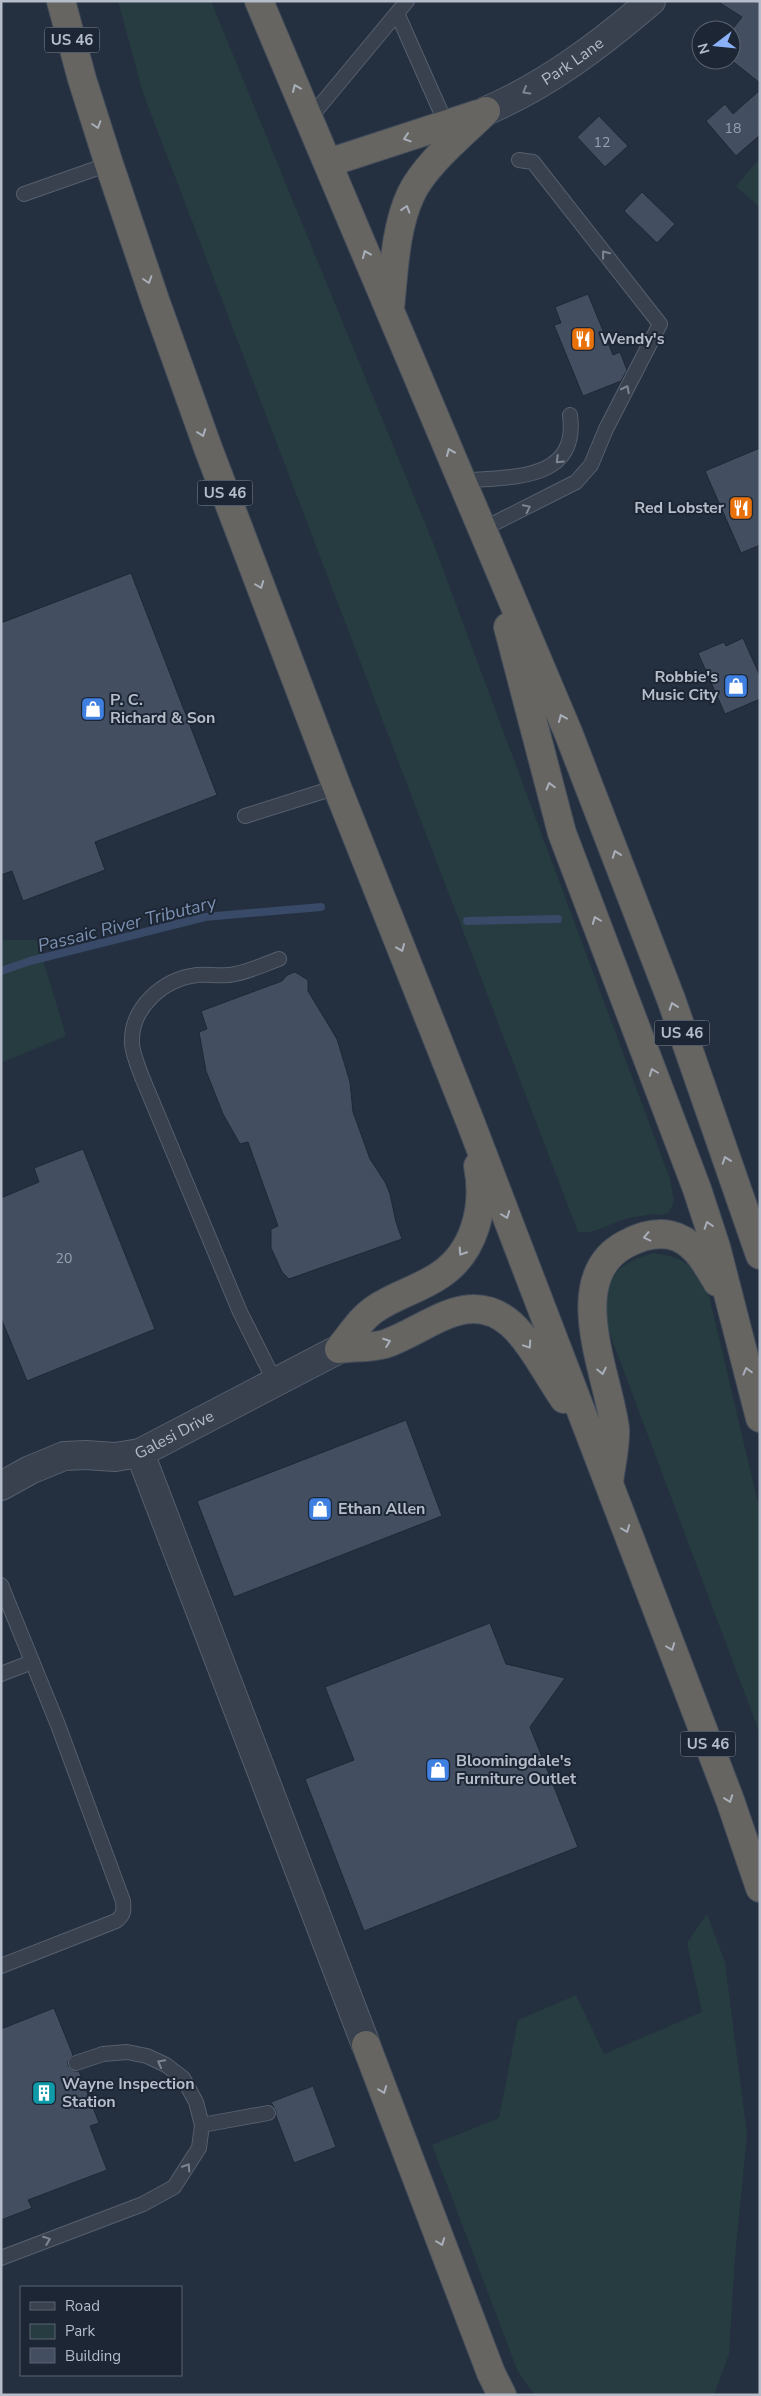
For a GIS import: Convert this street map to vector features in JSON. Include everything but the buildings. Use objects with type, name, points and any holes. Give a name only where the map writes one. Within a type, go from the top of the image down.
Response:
[{"type":"highway","name":"US 46","points":[[61,1],[82,79],[109,164],[208,448],[337,787],[470,1121],[730,1800],[760,1888]]},
{"type":"highway","name":"US 46","points":[[259,1],[483,529],[600,812],[670,1000],[760,1255]]},
{"type":"highway","points":[[328,163],[451,133],[486,111]]},
{"type":"highway","points":[[390,309],[400,229],[411,194],[451,133]]},
{"type":"highway","points":[[483,529],[562,833],[697,1189],[716,1247],[729,1306],[760,1418]]},
{"type":"highway","points":[[339,1349],[374,1310],[439,1276],[452,1266],[463,1252],[477,1220],[482,1200],[480,1176],[470,1121]]},
{"type":"highway","points":[[608,1484],[615,1430],[598,1352],[592,1300],[596,1280],[605,1263],[618,1248],[634,1240],[651,1235],[671,1236],[689,1245],[703,1257],[729,1306]]},
{"type":"highway","points":[[339,1349],[384,1344],[461,1310],[481,1308],[497,1313],[512,1324],[524,1339],[591,1440]]},
{"type":"highway","points":[[366,2045],[491,2373],[502,2395]]},
{"type":"street","name":"Park Lane","points":[[486,111],[506,103],[552,76],[626,23],[651,1]]},
{"type":"street","name":"Galesi Drive","points":[[1,1486],[30,1470],[64,1456],[86,1454],[115,1457],[140,1453],[339,1349]]},
{"type":"street","points":[[140,1453],[366,2045]]},
{"type":"lane","points":[[309,119],[407,1]]},
{"type":"lane","points":[[397,13],[451,133]]},
{"type":"lane","points":[[483,529],[576,482],[591,465],[606,429],[660,324],[533,162],[519,160]]},
{"type":"lane","points":[[24,194],[109,164]]},
{"type":"lane","points":[[462,481],[526,474],[550,468],[567,452],[572,429],[570,415]]},
{"type":"lane","points":[[245,816],[337,787]]},
{"type":"lane","points":[[275,1382],[240,1312],[142,1077],[134,1056],[132,1034],[139,1011],[147,1001],[165,986],[196,976],[235,974],[279,959]]},
{"type":"lane","points":[[1,1585],[58,1725],[124,1901],[122,1917],[116,1922],[1,1966]]},
{"type":"lane","points":[[1,1674],[32,1662]]},
{"type":"lane","points":[[1,2258],[143,2204],[174,2187],[199,2148],[202,2125],[196,2102],[183,2078],[160,2062],[147,2056],[127,2052],[103,2054],[76,2063]]},
{"type":"lane","points":[[202,2125],[268,2114]]},
{"type":"green space","points":[[118,1],[211,1],[434,545],[670,1179],[674,1202],[669,1212],[663,1215],[651,1214],[625,1219],[591,1232],[578,1232],[143,93]]},
{"type":"green space","points":[[760,158],[760,208],[736,186]]},
{"type":"green space","points":[[1,940],[37,940],[66,1036],[1,1063]]},
{"type":"green space","points":[[654,1253],[683,1261],[698,1277],[709,1296],[760,1511],[760,1734],[605,1321],[603,1296],[607,1284],[612,1277],[630,1262]]},
{"type":"green space","points":[[707,1914],[725,1962],[747,2135],[735,2257],[729,2354],[714,2395],[535,2395],[518,2372],[432,2145],[499,2118],[518,2020],[576,1995],[604,2054],[702,2012],[687,1943]]},
{"type":"waterway","name":"Passaic River Tributary","points":[[1,971],[30,961],[205,917],[321,907]]},
{"type":"waterway","name":"Passaic River Tributary","points":[[467,921],[558,919]]},
{"type":"place","name":"Wendy's","points":[[583,339]]},
{"type":"place","name":"Red Lobster","points":[[741,508]]},
{"type":"place","name":"Robbie's Music City","points":[[736,686]]},
{"type":"place","name":"P. C. Richard & Son","points":[[93,709]]},
{"type":"place","name":"Ethan Allen","points":[[320,1509]]},
{"type":"place","name":"Bloomingdale's Furniture Outlet","points":[[438,1770]]},
{"type":"place","name":"Wayne Inspection Station","points":[[44,2093]]}]
